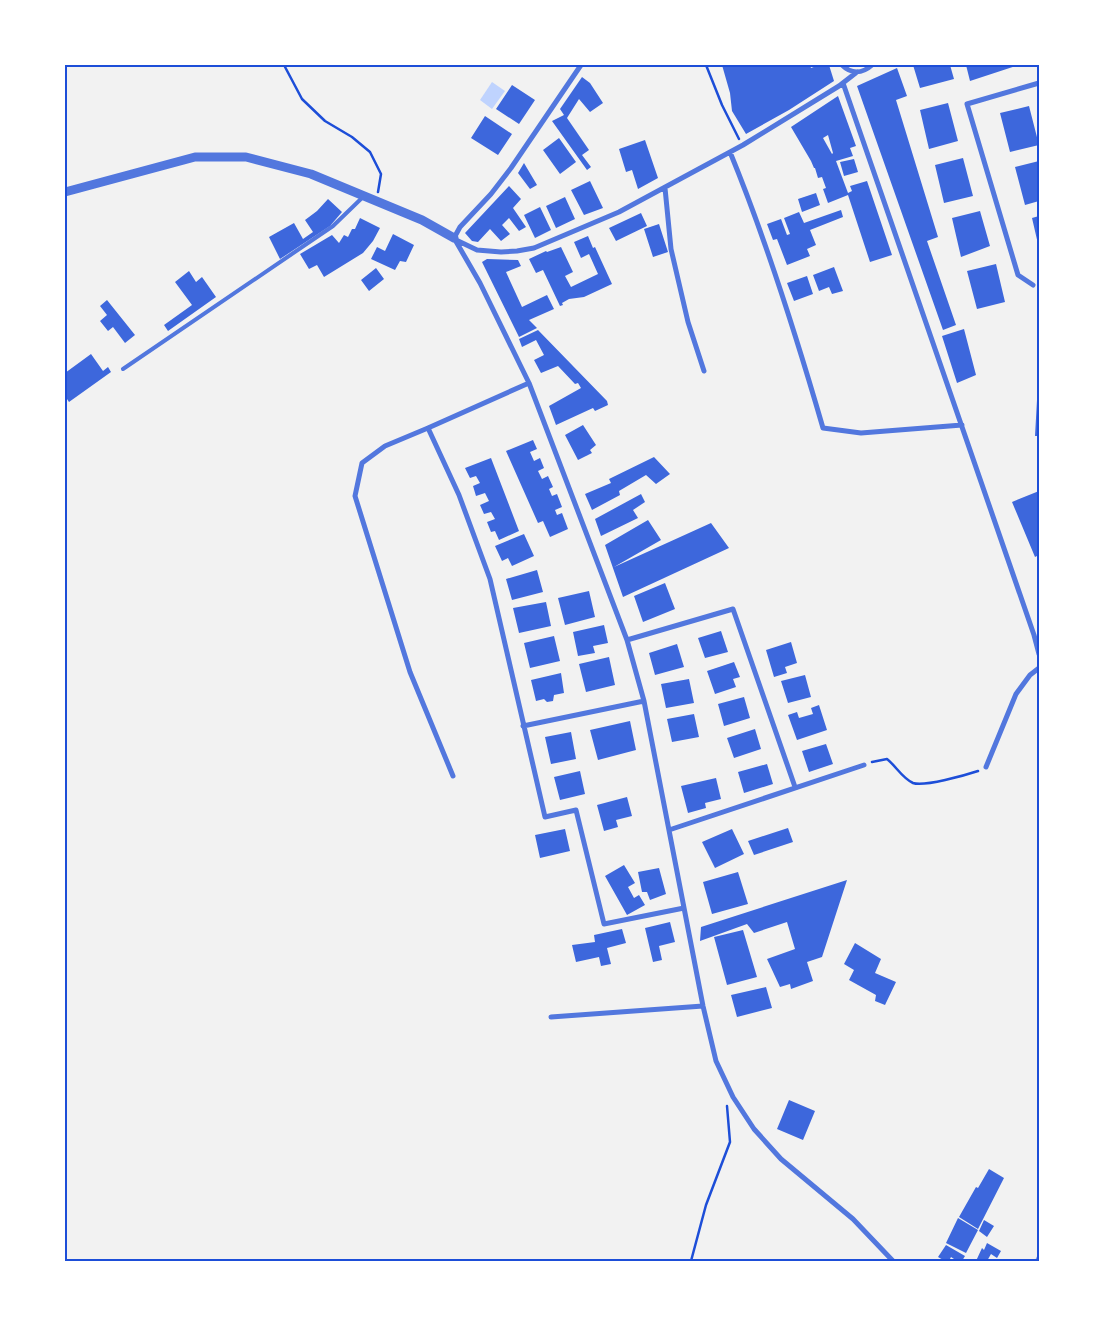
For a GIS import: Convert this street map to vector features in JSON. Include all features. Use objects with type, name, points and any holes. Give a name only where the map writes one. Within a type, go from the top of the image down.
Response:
[{"type":"street","points":[[454,238],[460,227],[491,194],[581,65]]},
{"type":"street","points":[[842,65],[848,70],[857,72]]},
{"type":"street","points":[[65,192],[195,158],[246,157],[311,174],[422,220],[477,250],[517,251],[534,248],[619,212],[665,188],[743,145],[857,72],[866,70],[872,65]]},
{"type":"street","points":[[843,82],[1039,654]]},
{"type":"street","points":[[1033,285],[1018,275],[967,104],[1039,83]]},
{"type":"street","points":[[730,152],[751,202],[791,319],[823,428],[861,433],[962,425]]},
{"type":"street","points":[[665,188],[671,248],[688,322],[704,371]]},
{"type":"street","points":[[454,238],[480,283],[529,383],[628,640],[644,701],[703,1006],[716,1060],[733,1097],[754,1129],[781,1159],[853,1220],[893,1261]]},
{"type":"street","points":[[453,776],[410,672],[355,496],[362,462],[385,446],[529,383]]},
{"type":"street","points":[[428,428],[459,495],[490,579],[545,817],[576,810],[604,924],[684,908]]},
{"type":"street","points":[[628,640],[734,609],[795,787]]},
{"type":"street","points":[[986,767],[1016,694],[1030,674],[1039,668]]},
{"type":"street","points":[[523,726],[644,701]]},
{"type":"street","points":[[669,830],[864,765]]},
{"type":"street","points":[[551,1017],[703,1006]]},
{"type":"lane","points":[[123,369],[333,226],[364,196]]},
{"type":"path","points":[[284,65],[302,99],[325,121],[352,137],[370,152],[381,174],[377,201]]},
{"type":"path","points":[[706,65],[722,104],[743,145]]},
{"type":"path","points":[[864,765],[886,759],[894,764],[902,775],[914,783],[926,784],[952,779],[986,767]]},
{"type":"path","points":[[691,1261],[706,1205],[730,1142],[727,1102]]},
{"type":"water","points":[[492,82],[505,91],[492,109],[480,100]]},
{"type":"building","points":[[722,65],[810,65],[811,68],[819,65],[829,65],[834,81],[789,110],[746,134],[732,111],[730,93]]},
{"type":"building","points":[[913,65],[950,65],[954,79],[920,88]]},
{"type":"building","points":[[966,65],[1019,65],[970,81]]},
{"type":"building","points":[[897,68],[907,96],[896,100],[938,237],[927,241],[956,325],[943,330],[857,86]]},
{"type":"building","points":[[582,77],[590,83],[603,103],[590,112],[579,99],[567,118],[589,150],[582,155],[591,167],[587,170],[552,121],[564,115],[560,109]]},
{"type":"building","points":[[512,85],[535,100],[519,124],[496,109]]},
{"type":"building","points":[[838,96],[856,146],[850,148],[853,156],[836,161],[848,193],[852,191],[850,186],[867,181],[892,255],[870,262],[848,195],[828,203],[823,189],[826,188],[822,177],[818,178],[815,168],[791,127]],"holes":[[[828,135],[833,153],[823,138]]]},
{"type":"building","points":[[948,103],[958,141],[929,149],[920,110]]},
{"type":"building","points":[[1029,106],[1039,145],[1010,152],[1000,113]]},
{"type":"building","points":[[485,116],[512,134],[498,155],[471,138]]},
{"type":"building","points":[[559,138],[576,162],[560,174],[543,150]]},
{"type":"building","points":[[645,140],[658,178],[638,189],[632,170],[626,172],[619,149]]},
{"type":"building","points":[[963,158],[973,196],[944,203],[935,165]]},
{"type":"building","points":[[854,159],[858,172],[844,176],[840,162]]},
{"type":"building","points":[[1039,161],[1039,201],[1025,205],[1015,167]]},
{"type":"building","points":[[524,163],[537,185],[530,189],[518,173]]},
{"type":"building","points":[[590,181],[603,208],[584,215],[571,190]]},
{"type":"building","points":[[509,186],[521,199],[513,208],[526,227],[519,231],[509,218],[502,225],[510,234],[501,241],[490,229],[478,242],[472,241],[465,233]]},
{"type":"building","points":[[816,193],[820,205],[802,212],[798,199]]},
{"type":"building","points":[[565,197],[575,219],[556,228],[546,206]]},
{"type":"building","points":[[328,199],[342,212],[330,226],[280,259],[269,237],[294,223],[303,239],[313,232],[305,220]]},
{"type":"building","points":[[540,207],[551,230],[535,238],[524,215]]},
{"type":"building","points":[[841,210],[843,217],[810,230],[816,245],[807,249],[810,256],[787,265],[777,239],[773,240],[767,224],[781,219],[787,235],[790,234],[784,218],[799,212],[804,223]]},
{"type":"building","points":[[980,211],[990,246],[961,257],[952,218]]},
{"type":"building","points":[[641,213],[647,226],[616,241],[609,228]]},
{"type":"building","points":[[1039,216],[1039,244],[1038,244],[1032,218]]},
{"type":"building","points":[[360,218],[380,228],[373,241],[363,253],[324,277],[317,265],[309,269],[300,254],[332,235],[339,243],[344,235],[348,237],[352,229],[355,229]]},
{"type":"building","points":[[659,224],[668,252],[653,257],[644,229]]},
{"type":"building","points":[[393,234],[414,245],[406,262],[400,261],[395,270],[371,259],[377,247],[385,251]]},
{"type":"building","points":[[588,236],[612,284],[584,297],[569,299],[560,306],[543,270],[536,273],[529,259],[546,251],[561,247],[573,272],[565,276],[571,287],[598,274],[589,254],[581,258],[574,242]]},
{"type":"building","points":[[487,259],[518,260],[521,266],[506,272],[522,307],[547,295],[554,309],[529,320],[537,328],[519,337],[482,262]]},
{"type":"building","points":[[996,264],[1005,302],[977,309],[967,271]]},
{"type":"building","points":[[834,267],[843,291],[832,294],[829,287],[819,291],[813,275]]},
{"type":"building","points":[[376,268],[384,279],[369,291],[361,280]]},
{"type":"building","points":[[189,271],[196,282],[202,277],[216,297],[168,331],[164,325],[192,305],[175,282]]},
{"type":"building","points":[[807,276],[813,294],[794,301],[787,283]]},
{"type":"building","points":[[107,300],[135,335],[125,343],[113,327],[108,331],[100,321],[107,315],[100,306]]},
{"type":"building","points":[[964,329],[976,375],[957,383],[942,336]]},
{"type":"building","points":[[538,330],[607,401],[608,405],[595,411],[593,408],[556,425],[549,406],[581,388],[578,383],[575,384],[558,366],[541,373],[534,360],[544,355],[536,340],[522,347],[519,339]]},
{"type":"building","points":[[91,354],[103,371],[108,367],[111,372],[69,402],[65,396],[65,373]]},
{"type":"building","points":[[1037,400],[1039,400],[1039,436],[1035,436]]},
{"type":"building","points":[[583,425],[596,445],[590,450],[592,453],[578,460],[565,435]]},
{"type":"building","points":[[533,440],[537,449],[530,452],[534,461],[540,458],[544,468],[538,471],[542,479],[548,476],[553,487],[549,489],[552,496],[557,494],[562,507],[555,510],[557,515],[562,513],[568,529],[550,537],[543,521],[538,523],[506,451]]},
{"type":"building","points":[[654,457],[670,474],[656,484],[646,475],[619,491],[620,495],[592,510],[585,494],[611,483],[609,479]]},
{"type":"building","points":[[491,458],[519,531],[499,540],[495,531],[491,532],[487,522],[495,519],[491,512],[484,514],[480,505],[489,501],[485,493],[476,496],[473,486],[480,483],[476,476],[470,478],[465,468]]},
{"type":"building","points":[[1039,491],[1039,555],[1035,557],[1012,502]]},
{"type":"building","points":[[641,494],[645,502],[633,510],[638,518],[601,536],[595,519]]},
{"type":"building","points":[[648,520],[661,540],[614,567],[711,523],[729,548],[623,597],[605,545]]},
{"type":"building","points":[[524,534],[534,556],[512,566],[508,558],[502,561],[495,546]]},
{"type":"building","points":[[537,570],[543,592],[512,600],[506,579]]},
{"type":"building","points":[[665,583],[675,609],[643,622],[634,596]]},
{"type":"building","points":[[589,591],[595,617],[565,625],[558,598]]},
{"type":"building","points":[[546,602],[551,626],[519,633],[513,608]]},
{"type":"building","points":[[604,625],[608,643],[593,646],[595,653],[578,656],[573,632]]},
{"type":"building","points":[[721,631],[728,652],[705,658],[698,638]]},
{"type":"building","points":[[554,636],[560,661],[530,668],[524,643]]},
{"type":"building","points":[[791,642],[797,663],[785,667],[787,673],[774,677],[766,650]]},
{"type":"building","points":[[677,644],[684,667],[655,675],[649,653]]},
{"type":"building","points":[[609,657],[615,685],[586,692],[579,664]]},
{"type":"building","points":[[734,662],[740,677],[733,679],[736,687],[715,694],[707,671]]},
{"type":"building","points":[[561,673],[564,693],[554,695],[553,701],[547,702],[544,699],[536,701],[531,680]]},
{"type":"building","points":[[805,675],[811,697],[788,703],[781,681]]},
{"type":"building","points":[[689,679],[694,703],[666,708],[661,684]]},
{"type":"building","points":[[744,697],[750,718],[724,726],[718,704]]},
{"type":"building","points":[[819,705],[827,730],[797,740],[788,715],[797,712],[799,718],[813,714],[811,708]]},
{"type":"building","points":[[694,714],[699,737],[672,742],[667,719]]},
{"type":"building","points":[[630,721],[636,750],[598,760],[590,730]]},
{"type":"building","points":[[755,729],[761,749],[734,758],[727,738]]},
{"type":"building","points":[[571,732],[576,759],[551,764],[545,737]]},
{"type":"building","points":[[826,744],[833,764],[809,772],[802,751]]},
{"type":"building","points":[[767,764],[773,784],[744,793],[738,772]]},
{"type":"building","points":[[580,771],[585,794],[560,800],[554,777]]},
{"type":"building","points":[[716,778],[721,799],[705,803],[706,808],[688,813],[681,786]]},
{"type":"building","points":[[627,797],[632,816],[616,820],[618,827],[604,831],[597,805]]},
{"type":"building","points":[[788,828],[793,842],[754,855],[748,841]]},
{"type":"building","points":[[565,829],[570,851],[540,858],[535,835]]},
{"type":"building","points":[[732,829],[744,854],[715,868],[702,842]]},
{"type":"building","points":[[624,865],[635,883],[628,887],[634,898],[639,895],[645,905],[627,915],[605,876]]},
{"type":"building","points":[[659,868],[666,894],[650,900],[647,892],[642,892],[638,872]]},
{"type":"building","points":[[738,872],[748,904],[712,914],[703,882]]},
{"type":"building","points":[[847,880],[822,957],[807,962],[813,981],[791,989],[790,984],[780,987],[767,959],[795,949],[787,922],[754,933],[747,924],[700,941],[701,927]]},
{"type":"building","points":[[670,922],[675,942],[659,946],[662,960],[653,962],[645,928]]},
{"type":"building","points":[[622,929],[626,943],[607,948],[611,964],[601,966],[599,957],[576,962],[572,945],[595,942],[594,935]]},
{"type":"building","points":[[743,930],[757,977],[727,985],[714,937]]},
{"type":"building","points":[[855,943],[881,959],[875,973],[896,982],[885,1005],[875,1001],[876,995],[849,980],[854,970],[844,964]]},
{"type":"building","points":[[766,987],[772,1008],[737,1017],[731,995]]},
{"type":"building","points":[[789,1100],[815,1111],[803,1140],[777,1129]]},
{"type":"building","points":[[989,1169],[1004,1178],[978,1229],[959,1217]]},
{"type":"building","points":[[958,1218],[978,1230],[966,1253],[946,1243]]},
{"type":"building","points":[[984,1220],[994,1226],[987,1237],[979,1231]]},
{"type":"building","points":[[987,1243],[1001,1251],[997,1258],[991,1254],[987,1261],[976,1261],[982,1248],[984,1250]]},
{"type":"building","points":[[946,1245],[965,1256],[962,1261],[957,1261],[951,1257],[949,1261],[945,1261],[938,1257]]},
{"type":"railway","points":[[1037,1261],[1039,1257]]}]
